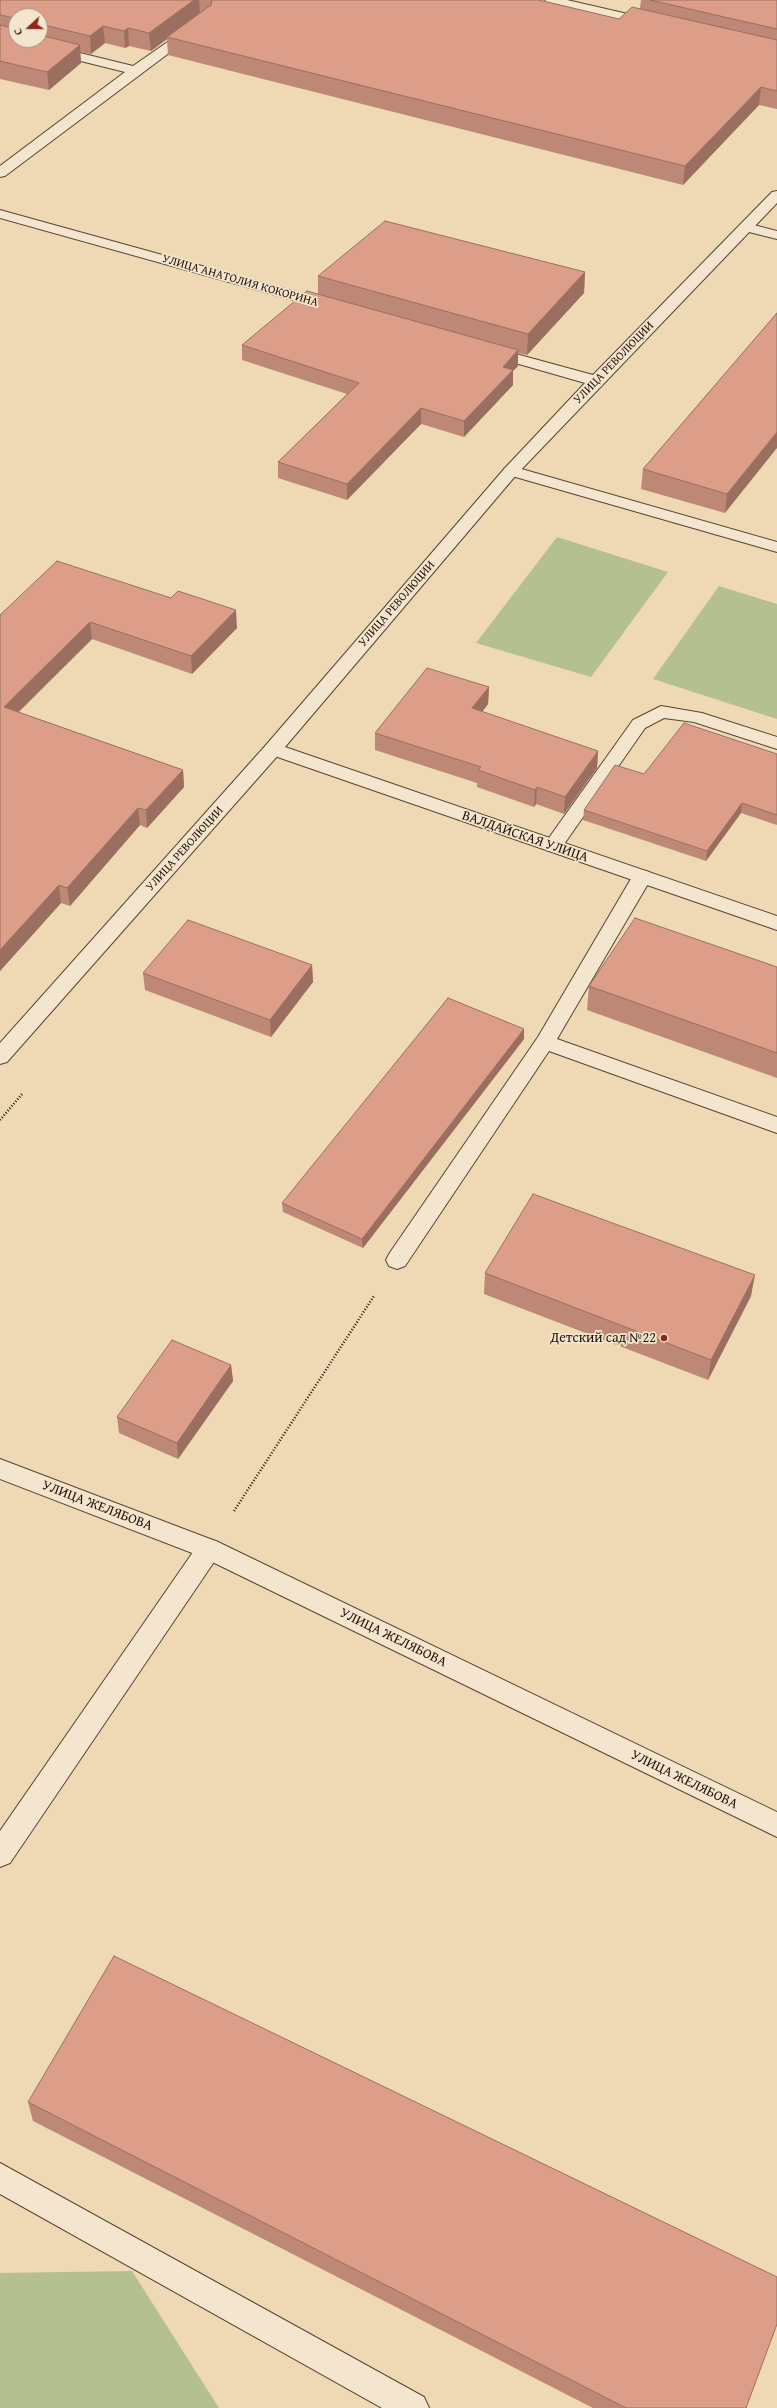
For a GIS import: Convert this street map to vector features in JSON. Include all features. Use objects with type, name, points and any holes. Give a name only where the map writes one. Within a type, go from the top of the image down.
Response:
[{"type":"street","points":[[551,0],[664,27]]},
{"type":"street","points":[[0,173],[200,22]]},
{"type":"street","points":[[0,37],[135,71]]},
{"type":"street","name":"УЛИЦА РЕВОЛЮЦИИ","points":[[0,1057],[273,749],[511,471],[596,381],[777,195]]},
{"type":"street","name":"УЛИЦА АНАТОЛИЯ КОКОРИНА","points":[[0,214],[344,310]]},
{"type":"street","points":[[746,227],[777,235]]},
{"type":"street","points":[[474,346],[596,381]]},
{"type":"street","points":[[511,471],[774,542]]},
{"type":"street","points":[[553,846],[639,724],[662,712],[696,717],[777,743]]},
{"type":"street","name":"ВАЛДАЙСКАЯ УЛИЦА","points":[[273,749],[777,923]]},
{"type":"street","points":[[397,1260],[545,1042],[642,877]]},
{"type":"street","points":[[545,1042],[777,1125]]},
{"type":"street","name":"УЛИЦА ЖЕЛЯБОВА","points":[[0,1469],[209,1548],[777,1825]]},
{"type":"street","points":[[0,1854],[209,1548]]},
{"type":"street","points":[[0,2178],[413,2408]]},
{"type":"path","points":[[209,1548],[397,1260]]},
{"type":"green space","points":[[557,537],[668,572],[591,677],[476,643]]},
{"type":"green space","points":[[719,586],[777,604],[777,719],[653,679]]},
{"type":"green space","points":[[132,2271],[219,2408],[0,2408],[0,2273]]},
{"type":"building","points":[[0,0],[194,0],[149,33],[128,28],[124,31],[103,26],[90,36],[48,26],[48,8],[8,8],[8,17],[0,15]]},
{"type":"building","points":[[212,0],[539,0],[619,19],[632,7],[777,40],[777,91],[761,87],[685,166],[167,37],[211,5]]},
{"type":"building","points":[[650,0],[777,0],[777,29]]},
{"type":"building","points":[[0,25],[8,27],[8,48],[48,48],[48,37],[80,45],[47,72],[0,61]]},
{"type":"building","points":[[385,221],[585,272],[528,334],[318,276]]},
{"type":"building","points":[[307,291],[518,350],[503,367],[513,370],[464,421],[421,408],[347,484],[278,462],[359,383],[242,345]]},
{"type":"building","points":[[777,313],[777,432],[727,494],[643,469]]},
{"type":"building","points":[[57,561],[171,598],[178,591],[236,610],[191,656],[90,622],[4,707],[183,770],[146,810],[138,808],[67,888],[59,885],[0,950],[0,615]]},
{"type":"building","points":[[427,668],[489,687],[472,708],[598,751],[565,797],[537,787],[535,790],[478,770],[481,767],[375,733]]},
{"type":"building","points":[[684,723],[777,754],[777,815],[742,803],[707,851],[584,810],[615,765],[644,774]]},
{"type":"building","points":[[635,918],[777,967],[777,1053],[589,986]]},
{"type":"building","points":[[188,920],[312,965],[270,1020],[143,973]]},
{"type":"building","points":[[448,998],[524,1029],[362,1239],[282,1203]]},
{"type":"building","name":"Детский сад №22","points":[[533,1194],[755,1275],[711,1360],[485,1273]]},
{"type":"building","points":[[172,1340],[231,1365],[177,1443],[117,1417]]},
{"type":"building","points":[[114,1956],[777,2277],[777,2324],[746,2408],[626,2408],[28,2102]]},
{"type":"place","name":"Детский сад №22","points":[[664,1338]]}]
